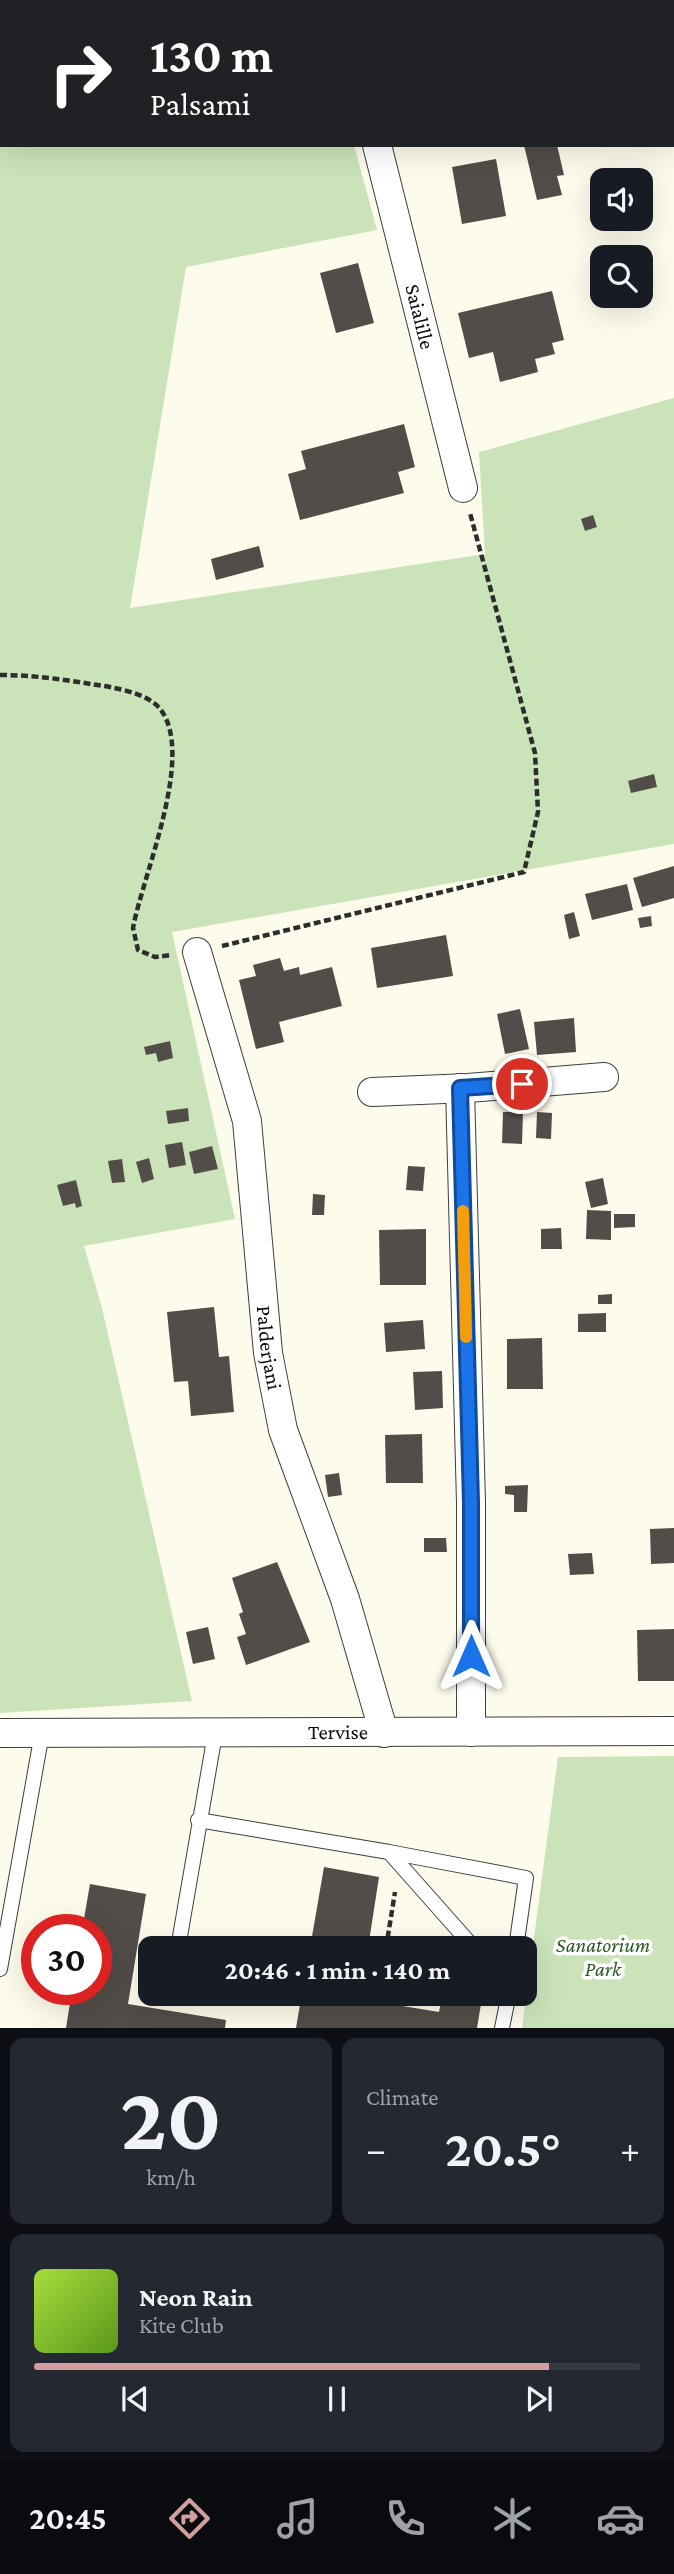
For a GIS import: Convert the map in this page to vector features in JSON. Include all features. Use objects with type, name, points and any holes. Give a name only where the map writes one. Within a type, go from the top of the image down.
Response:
[{"type":"street","name":"Saialille","points":[[378,147],[463,488]]},
{"type":"street","name":"Palderjani","points":[[197,952],[247,1121],[268,1353],[283,1430],[345,1599],[384,1732]]},
{"type":"street","points":[[372,1092],[604,1077]]},
{"type":"street","points":[[460,1088],[471,1503],[471,1732]]},
{"type":"street","name":"Tervise","points":[[0,1733],[674,1731]]},
{"type":"lane","points":[[0,1969],[42,1733]]},
{"type":"lane","points":[[180,1936],[215,1734]]},
{"type":"lane","points":[[198,1820],[394,1858],[526,1878],[518,1936]]},
{"type":"lane","points":[[394,1858],[463,1936]]},
{"type":"lane","points":[[502,2028],[506,2006]]},
{"type":"path","points":[[0,675],[48,677],[100,686],[138,695],[160,707],[170,728],[174,758],[133,928],[138,950],[155,957],[197,952],[524,872],[538,812],[535,753],[463,488]]},
{"type":"path","points":[[387,1936],[394,1858]]},
{"type":"green space","points":[[0,147],[355,147],[377,230],[186,267],[130,608],[485,554],[479,452],[674,398],[674,844],[172,932],[235,1219],[84,1246],[102,1308],[192,1701],[0,1713]]},
{"type":"green space","name":"Sanatorium Park","points":[[674,1756],[674,2028],[522,2028],[525,2006],[537,2006],[537,1936],[534,1936],[558,1757]]},
{"type":"building","points":[[524,147],[557,147],[564,175],[557,176],[562,195],[537,200]]},
{"type":"building","points":[[496,159],[506,216],[462,224],[452,167]]},
{"type":"building","points":[[358,263],[374,323],[336,333],[320,273]]},
{"type":"building","points":[[552,291],[564,340],[552,343],[555,354],[535,359],[538,372],[500,382],[493,352],[469,358],[458,313]]},
{"type":"building","points":[[404,424],[415,467],[398,472],[404,493],[300,520],[288,474],[306,469],[301,451]]},
{"type":"building","points":[[593,515],[597,527],[585,531],[581,519]]},
{"type":"building","points":[[259,546],[264,567],[216,580],[211,559]]},
{"type":"building","points":[[654,774],[657,787],[631,793],[628,781]]},
{"type":"building","points":[[674,866],[674,898],[642,907],[633,878]]},
{"type":"building","points":[[627,884],[633,910],[592,920],[585,894]]},
{"type":"building","points":[[574,912],[580,936],[569,939],[564,915]]},
{"type":"building","points":[[651,916],[652,926],[640,928],[638,918]]},
{"type":"building","points":[[446,935],[453,976],[377,988],[371,948]]},
{"type":"building","points":[[280,958],[284,971],[299,967],[300,975],[332,967],[342,1006],[279,1022],[284,1042],[256,1049],[239,980],[256,976],[253,965]]},
{"type":"building","points":[[520,1009],[529,1049],[505,1054],[497,1014]]},
{"type":"building","points":[[574,1018],[576,1052],[537,1055],[534,1022]]},
{"type":"building","points":[[170,1041],[173,1058],[158,1062],[156,1053],[146,1055],[144,1047]]},
{"type":"building","points":[[188,1108],[189,1121],[168,1124],[166,1111]]},
{"type":"building","points":[[503,1112],[523,1112],[522,1144],[502,1143]]},
{"type":"building","points":[[537,1112],[552,1113],[551,1139],[536,1138]]},
{"type":"building","points":[[182,1142],[186,1165],[169,1168],[165,1145]]},
{"type":"building","points":[[212,1146],[218,1169],[194,1174],[189,1152]]},
{"type":"building","points":[[149,1158],[154,1179],[142,1183],[136,1162]]},
{"type":"building","points":[[122,1159],[125,1182],[112,1183],[108,1161]]},
{"type":"building","points":[[408,1166],[425,1167],[423,1191],[406,1190]]},
{"type":"building","points":[[603,1178],[608,1204],[591,1208],[585,1182]]},
{"type":"building","points":[[76,1180],[82,1206],[76,1208],[75,1203],[63,1206],[57,1185]]},
{"type":"building","points":[[313,1194],[325,1195],[324,1215],[312,1215]]},
{"type":"building","points":[[587,1210],[611,1211],[611,1240],[586,1239]]},
{"type":"building","points":[[614,1214],[635,1214],[635,1227],[614,1228]]},
{"type":"building","points":[[561,1228],[562,1249],[541,1249],[541,1229]]},
{"type":"building","points":[[426,1229],[426,1285],[380,1285],[379,1230]]},
{"type":"building","points":[[612,1294],[612,1304],[598,1304],[598,1295]]},
{"type":"building","points":[[214,1307],[219,1357],[229,1356],[234,1412],[191,1416],[188,1381],[174,1382],[167,1312]]},
{"type":"building","points":[[606,1313],[606,1332],[578,1332],[578,1314]]},
{"type":"building","points":[[423,1320],[425,1349],[386,1352],[384,1323]]},
{"type":"building","points":[[542,1338],[543,1389],[507,1389],[507,1339]]},
{"type":"building","points":[[442,1371],[443,1408],[415,1410],[413,1372]]},
{"type":"building","points":[[422,1434],[423,1483],[386,1483],[385,1435]]},
{"type":"building","points":[[339,1473],[342,1495],[328,1497],[325,1475]]},
{"type":"building","points":[[528,1485],[527,1512],[514,1512],[514,1495],[505,1494],[505,1486]]},
{"type":"building","points":[[674,1528],[674,1563],[651,1564],[650,1529]]},
{"type":"building","points":[[424,1538],[446,1538],[447,1552],[424,1552]]},
{"type":"building","points":[[592,1553],[594,1574],[570,1575],[568,1554]]},
{"type":"building","points":[[277,1562],[310,1642],[246,1665],[237,1637],[246,1634],[239,1614],[243,1612],[232,1578]]},
{"type":"building","points":[[208,1627],[215,1659],[193,1664],[186,1632]]},
{"type":"building","points":[[674,1629],[674,1681],[638,1681],[637,1630]]},
{"type":"building","points":[[324,1867],[379,1877],[370,1936],[312,1936]]},
{"type":"building","points":[[90,1884],[146,1894],[128,2004],[226,2020],[225,2028],[66,2028],[70,2005],[112,2005],[112,1914],[85,1914]]},
{"type":"building","points":[[300,2006],[403,2006],[439,2012],[440,2006],[481,2006],[477,2028],[296,2028]]},
{"type":"slow traffic","points":[[463,1211],[466,1337]]},
{"type":"route","points":[[471,1656],[471,1503],[460,1088],[522,1084]]}]
